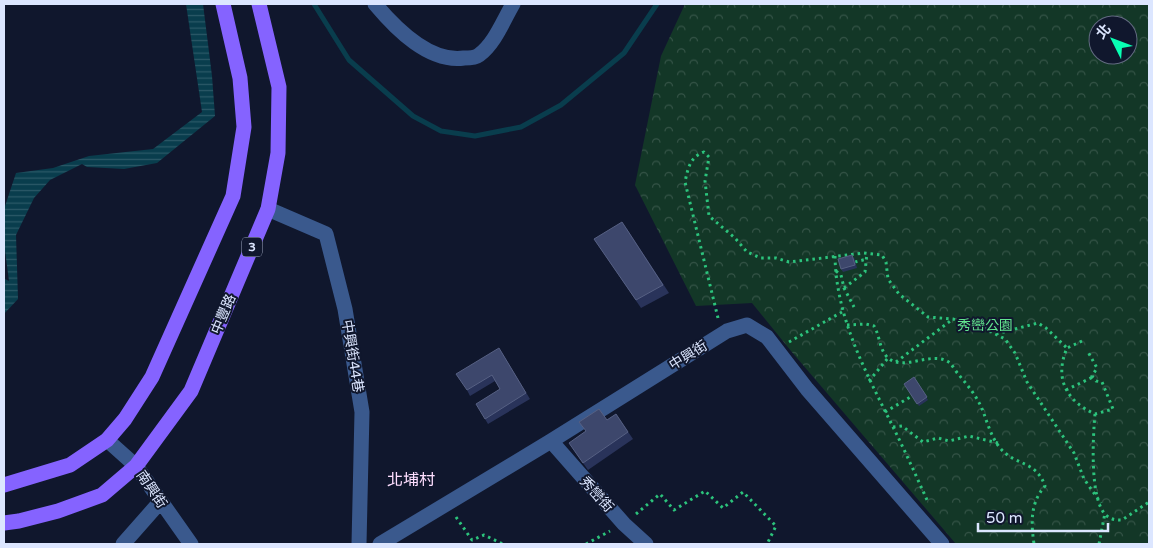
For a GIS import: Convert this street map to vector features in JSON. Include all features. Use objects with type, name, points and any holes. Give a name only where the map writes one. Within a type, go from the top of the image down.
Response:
[{"type":"main road","points":[[4,485],[70,465],[107,440],[125,419],[152,377],[233,196],[244,127],[240,78],[223,4]]},
{"type":"main road","name":"中豐路","points":[[4,523],[58,511],[102,495],[136,466],[191,391],[268,209],[278,153],[279,87],[259,4]]},
{"type":"street","points":[[375,4],[388,18],[430,53],[456,59],[477,57],[491,42],[513,4]]},
{"type":"street","name":"中興街44巷","points":[[268,209],[326,234],[345,309],[362,412],[359,544]]},
{"type":"street","name":"中興街","points":[[380,544],[551,441],[727,331],[747,325],[767,337],[807,389],[942,544]]},
{"type":"street","name":"南興街","points":[[107,440],[136,466],[191,544]]},
{"type":"street","name":"秀巒街","points":[[551,441],[624,524],[646,544]]},
{"type":"street","points":[[123,544],[160,502]]},
{"type":"path","points":[[727,331],[716,316],[685,182],[689,164],[697,154],[704,152],[709,157],[705,181],[709,216],[735,238],[747,252],[761,258],[776,258],[789,262],[867,253],[882,255],[886,262],[888,279],[899,294],[928,316],[953,319],[995,334],[1006,340],[1015,353],[1027,382],[1074,454],[1084,479],[1101,502]]},
{"type":"path","points":[[844,288],[865,272],[867,253]]},
{"type":"path","points":[[835,256],[835,269],[842,312],[869,381],[893,427],[930,508]]},
{"type":"path","points":[[855,262],[866,259]]},
{"type":"path","points":[[835,269],[841,266]]},
{"type":"path","points":[[835,269],[841,275],[844,288],[854,308]]},
{"type":"path","points":[[776,350],[842,312]]},
{"type":"path","points":[[896,362],[953,319]]},
{"type":"path","points":[[995,334],[1038,323],[1067,348]]},
{"type":"path","points":[[847,325],[874,326],[881,348],[888,358],[896,362],[936,358],[949,363],[969,386],[984,414],[986,425],[1000,448],[1031,466],[1041,476],[1045,486],[1034,500],[1032,514],[1034,544]]},
{"type":"path","points":[[1082,341],[1067,348],[1060,365],[1066,390],[1078,407],[1094,414],[1113,409],[1102,382],[1096,381],[1093,377]]},
{"type":"path","points":[[1087,350],[1098,368],[1093,372],[1093,377]]},
{"type":"path","points":[[869,381],[888,358]]},
{"type":"path","points":[[1066,390],[1093,377]]},
{"type":"path","points":[[885,412],[912,396]]},
{"type":"path","points":[[1094,414],[1094,484],[1105,513],[1112,519],[1122,520],[1149,502]]},
{"type":"path","points":[[893,427],[902,426],[923,442],[938,438],[949,441],[969,436],[998,443]]},
{"type":"path","points":[[586,544],[624,524],[660,494],[674,510],[705,491],[723,508],[742,492],[776,526],[768,544]]},
{"type":"path","points":[[447,504],[472,540],[484,535],[503,544]]},
{"type":"path","points":[[1099,544],[1105,513]]},
{"type":"green space","name":"秀巒公園","points":[[685,4],[1149,4],[1149,544],[956,544],[752,303],[696,306],[635,185],[661,56]]},
{"type":"water","points":[[186,4],[203,4],[215,116],[157,163],[124,169],[87,167],[82,164],[50,180],[34,198],[16,235],[18,299],[4,314],[4,280],[9,281],[4,243],[4,209],[16,173],[53,168],[89,156],[153,149],[202,112]]},
{"type":"building","points":[[622,222],[663,285],[636,300],[594,239]]},
{"type":"building","points":[[852,255],[855,265],[841,269],[838,259]]},
{"type":"building","points":[[499,348],[526,393],[485,419],[476,404],[500,389],[492,375],[467,390],[456,374]]},
{"type":"building","points":[[914,377],[927,397],[917,404],[904,384]]},
{"type":"building","points":[[599,409],[607,420],[616,414],[628,432],[583,463],[569,443],[586,431],[579,422]]},
{"type":"waterway","points":[[314,4],[349,60],[413,116],[441,131],[475,136],[521,127],[561,105],[624,53],[657,4]]},
{"type":"district","name":"北埔村","points":[[411,479]]}]
